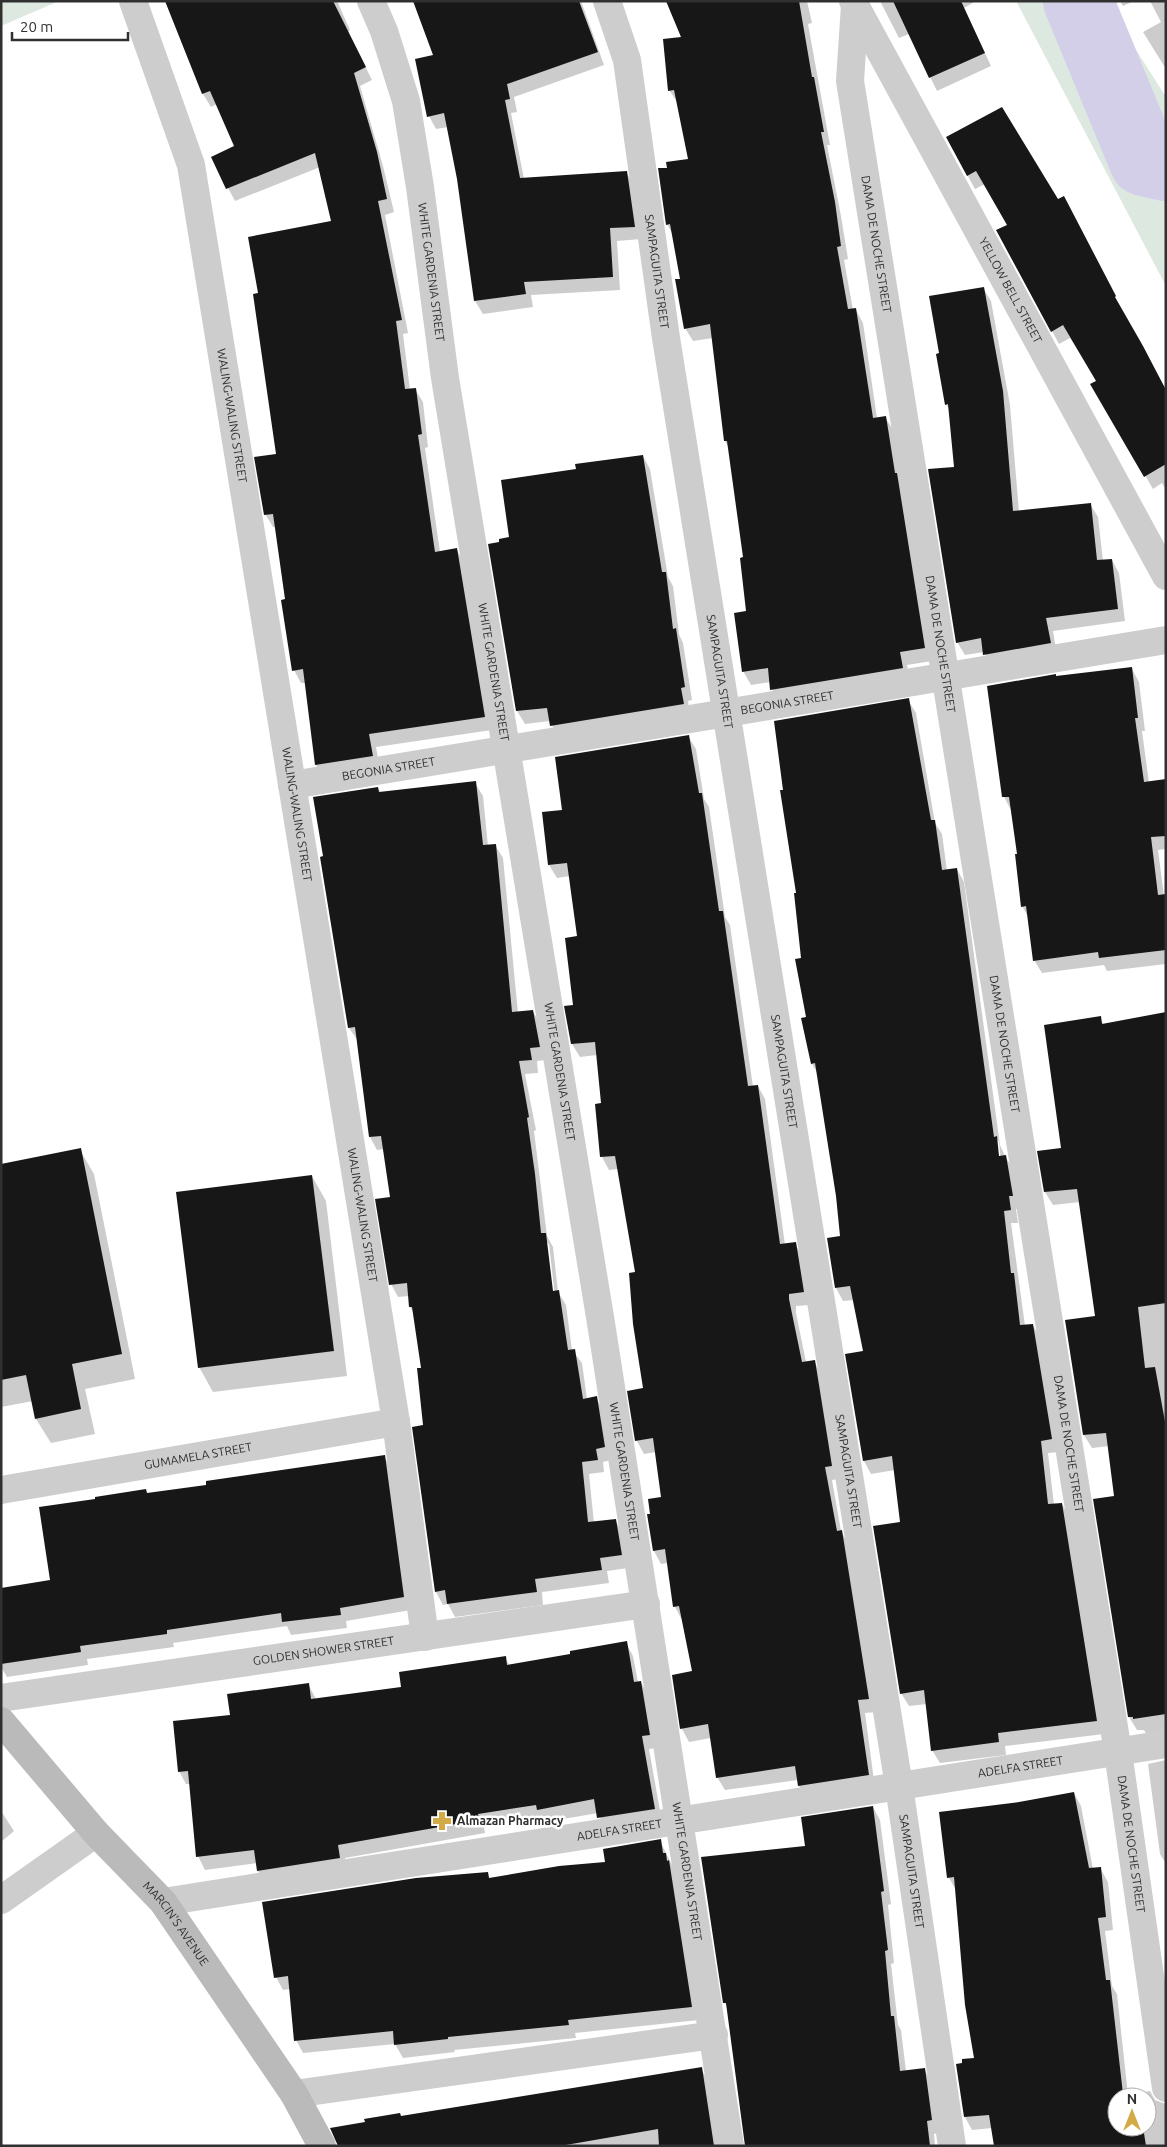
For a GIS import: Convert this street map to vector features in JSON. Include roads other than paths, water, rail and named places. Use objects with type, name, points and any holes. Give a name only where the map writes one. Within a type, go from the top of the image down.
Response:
[{"type":"main road","name":"MARCIN'S AVENUE","points":[[1,1721],[96,1833],[163,1902],[294,2094],[322,2146]]},
{"type":"street","name":"WALING-WALING STREET","points":[[133,1],[191,166],[396,1422],[426,1637]]},
{"type":"street","name":"WHITE GARDENIA STREET","points":[[371,1],[384,31],[406,102],[420,187],[446,378],[646,1604],[730,2146]]},
{"type":"street","name":"SAMPAGUITA STREET","points":[[607,1],[626,60],[666,338],[899,1786],[952,2146]]},
{"type":"street","name":"YELLOW BELL STREET","points":[[854,3],[1165,578]]},
{"type":"street","name":"DAMA DE NOCHE STREET","points":[[854,3],[850,81],[1118,1752],[1166,2088]]},
{"type":"street","name":"BEGONIA STREET","points":[[292,784],[1166,640]]},
{"type":"street","name":"GUMAMELA STREET","points":[[1,1490],[396,1422]]},
{"type":"street","name":"GOLDEN SHOWER STREET","points":[[1,1698],[646,1604]]},
{"type":"street","name":"ADELFA STREET","points":[[163,1902],[1166,1744]]},
{"type":"street","points":[[1,1900],[96,1833]]},
{"type":"street","points":[[294,2094],[714,2036]]},
{"type":"waterway","points":[[1078,1],[1144,161],[1166,166]]},
{"type":"place","name":"Almazan Pharmacy","points":[[442,1821]]}]
